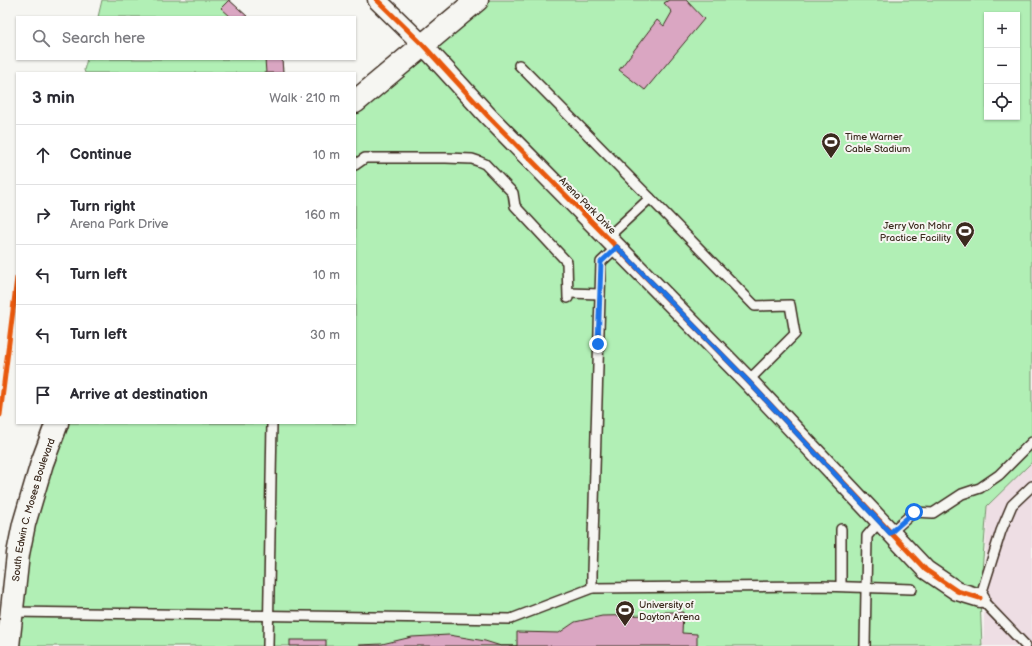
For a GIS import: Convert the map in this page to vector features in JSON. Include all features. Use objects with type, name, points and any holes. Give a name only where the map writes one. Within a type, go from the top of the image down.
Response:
[{"type":"main road","points":[[356,101],[476,0]]},
{"type":"main road","name":"South Edwin C. Moses Boulevard","points":[[8,646],[18,554],[24,524],[42,463],[58,424]]},
{"type":"street","name":"Arena Park Drive","points":[[377,0],[423,45],[488,116],[748,381],[926,570],[957,591],[980,598]]},
{"type":"lane","points":[[519,65],[755,306],[790,305],[795,334],[748,381]]},
{"type":"lane","points":[[356,164],[365,158],[472,159],[484,164],[513,193],[515,206],[567,262],[569,296],[600,294]]},
{"type":"lane","points":[[592,588],[601,262],[612,242],[650,198]]},
{"type":"lane","points":[[268,646],[272,424]]},
{"type":"lane","points":[[865,646],[867,536],[914,512],[933,513],[962,494],[980,488],[999,475],[1032,442]]},
{"type":"lane","points":[[1026,646],[980,598],[1001,531],[1012,505],[1032,486]]},
{"type":"lane","points":[[841,529],[841,586]]},
{"type":"lane","points":[[12,612],[511,619],[592,588],[841,586],[912,589]]},
{"type":"shaded area","points":[[1032,462],[1032,646],[983,646],[987,506]]},
{"type":"green space","points":[[102,0],[229,0],[247,16],[98,16]]},
{"type":"green space","points":[[477,0],[1032,0],[1032,462],[987,506],[980,598],[982,646],[8,646],[57,424],[356,424],[356,101]]},
{"type":"green space","points":[[87,60],[282,60],[283,72],[85,72]]},
{"type":"building","points":[[229,0],[247,16],[230,16],[221,8]]},
{"type":"building","points":[[669,0],[686,0],[704,19],[645,90],[619,70],[657,20],[664,26],[672,12],[664,3]]},
{"type":"building","points":[[265,60],[282,60],[283,72],[266,72]]},
{"type":"building","name":"University of Dayton Arena","points":[[652,612],[683,612],[682,633],[697,634],[697,646],[517,646],[517,632],[559,633],[575,622],[602,616],[652,615]]},
{"type":"building","points":[[449,635],[485,641],[501,646],[359,645],[382,644],[412,637]]},
{"type":"building","points":[[290,640],[326,640],[326,646],[290,646]]},
{"type":"cycle path","points":[[377,0],[423,45],[488,116],[748,381],[926,570],[957,591],[980,598]]},
{"type":"cycle path","points":[[0,415],[16,286]]},
{"type":"place","name":"Time Warner Cable Stadium","points":[[831,159]]},
{"type":"place","name":"Jerry Von Mohr Practice Facility","points":[[965,248]]},
{"type":"place","name":"University of Dayton Arena","points":[[625,627]]},
{"type":"route","points":[[598,344],[601,262],[617,247],[748,381],[890,533],[914,512]]}]
